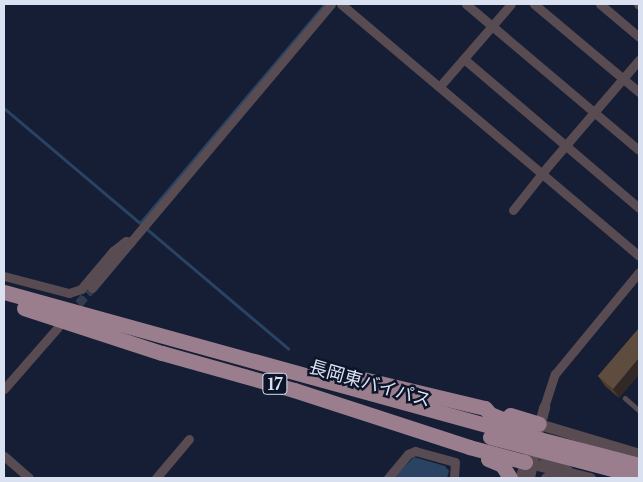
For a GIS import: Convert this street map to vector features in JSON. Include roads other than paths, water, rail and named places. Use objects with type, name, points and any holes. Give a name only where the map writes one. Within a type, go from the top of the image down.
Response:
[{"type":"highway","name":"長岡東バイパス","points":[[4,292],[169,337],[639,476]]},
{"type":"highway","name":"長岡東バイパス","points":[[4,303],[492,432],[639,465]]},
{"type":"highway","name":"17","points":[[24,308],[162,353],[294,390],[469,447],[529,463]]},
{"type":"highway","name":"17","points":[[169,337],[366,379],[485,408],[539,424]]},
{"type":"highway","name":"17","points":[[485,408],[490,414],[520,426],[533,444]]},
{"type":"highway","points":[[501,456],[511,455],[533,444]]},
{"type":"highway","points":[[469,447],[474,454],[498,462],[510,478]]},
{"type":"street","points":[[92,288],[331,4]]},
{"type":"street","points":[[340,4],[440,86],[541,175],[639,256]]},
{"type":"street","points":[[466,4],[639,150]]},
{"type":"street","points":[[440,86],[511,4]]},
{"type":"street","points":[[534,4],[639,92]]},
{"type":"street","points":[[600,4],[639,37]]},
{"type":"street","points":[[464,59],[639,208]]},
{"type":"street","points":[[513,210],[639,60]]},
{"type":"street","points":[[4,276],[60,293],[76,292],[85,286],[113,251],[126,241],[131,242]]},
{"type":"street","points":[[529,478],[529,463],[533,444],[555,374],[639,272]]},
{"type":"street","points":[[4,389],[58,328]]},
{"type":"street","name":"17","points":[[539,424],[639,454]]},
{"type":"street","points":[[533,444],[553,434],[567,432]]},
{"type":"street","points":[[156,478],[189,439]]},
{"type":"street","name":"17","points":[[533,444],[545,458],[570,475]]},
{"type":"street","points":[[388,478],[408,454],[415,451],[455,462],[454,478]]},
{"type":"street","points":[[4,456],[29,478]]},
{"type":"street","points":[[520,478],[529,463]]},
{"type":"street","name":"17","points":[[529,463],[570,475],[590,478]]},
{"type":"street","points":[[546,478],[570,475]]},
{"type":"lane","points":[[625,398],[639,410]]},
{"type":"water","points":[[414,457],[445,466],[449,471],[447,478],[393,478]]},
{"type":"waterway","points":[[4,108],[140,223],[325,4]]},
{"type":"waterway","points":[[147,229],[288,348]]},
{"type":"tunnel","points":[[70,314],[92,288]]}]
